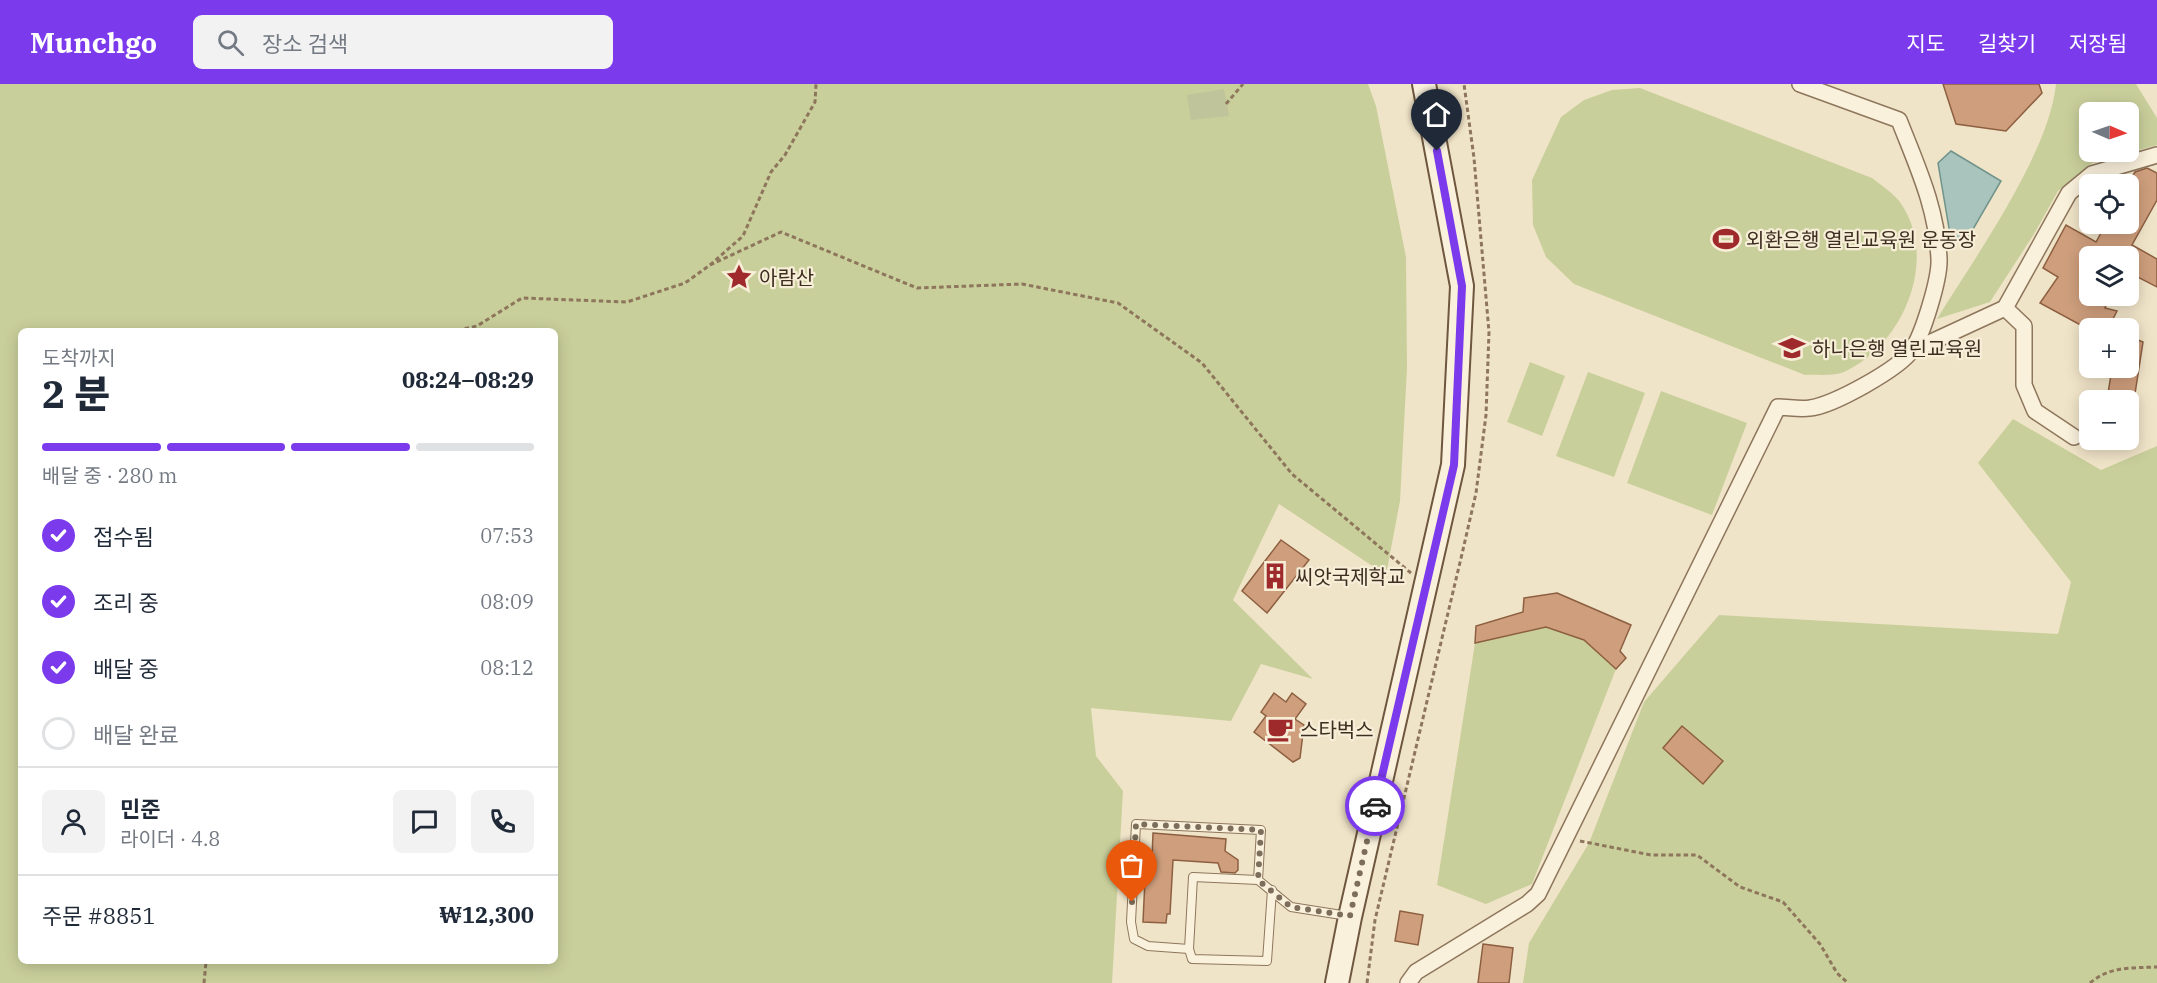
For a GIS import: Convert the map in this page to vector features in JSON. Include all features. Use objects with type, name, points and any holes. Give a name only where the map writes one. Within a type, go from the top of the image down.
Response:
[{"type":"main road","points":[[1337,983],[1350,916],[1454,465],[1462,286],[1424,84]]},
{"type":"street","points":[[1800,84],[1899,120],[1933,206],[1940,261],[1931,302],[1912,351]]},
{"type":"street","points":[[1408,983],[1416,972],[1527,904],[1538,894],[1778,407],[1811,409],[1842,396],[1879,378],[1912,351],[2005,308],[2069,193],[2092,174],[2157,155]]},
{"type":"street","points":[[2005,308],[2025,326],[2024,385],[2035,411],[2074,437]]},
{"type":"lane","points":[[1189,949],[1148,946],[1134,939],[1131,922],[1136,824],[1261,830],[1258,880]]},
{"type":"lane","points":[[1272,890],[1268,961],[1192,959],[1189,949],[1193,877],[1258,880],[1272,890],[1291,907],[1350,916]]},
{"type":"path","points":[[468,328],[477,326],[522,298],[627,302],[685,283],[743,236],[771,172],[784,156],[815,102],[816,84]]},
{"type":"path","points":[[1227,104],[1243,84]]},
{"type":"path","points":[[710,265],[781,232],[916,288],[1022,284],[1118,303],[1202,363],[1292,474],[1426,586]]},
{"type":"path","points":[[1566,838],[1651,855],[1697,855],[1740,887],[1783,902],[1820,944],[1837,973],[1848,983]]},
{"type":"path","points":[[204,983],[206,964]]},
{"type":"path","points":[[2090,983],[2102,972],[2123,968],[2157,967]]},
{"type":"green space","points":[[0,84],[1368,84],[1376,106],[1406,257],[1407,368],[1400,501],[1386,575],[1279,504],[1233,600],[1313,679],[1261,664],[1231,721],[1091,708],[1096,756],[1123,791],[1112,983],[0,983]]},
{"type":"green space","points":[[2056,84],[2136,84],[2157,118],[2157,145],[2139,150],[2139,102],[2079,102],[2079,162],[2096,162],[2058,191],[2034,234],[1990,302],[1937,319],[1990,236],[2040,142]]},
{"type":"green space","name":"외환은행 열린교육원 운동장","points":[[1640,88],[1872,178],[1900,202],[1912,225],[1916,249],[1916,273],[1899,321],[1884,341],[1866,358],[1842,373],[1805,375],[1574,284],[1546,257],[1533,225],[1532,180],[1561,117],[1584,100],[1612,90]]},
{"type":"green space","points":[[1224,89],[1229,116],[1191,120],[1187,95]]},
{"type":"green space","points":[[1530,362],[1565,376],[1542,436],[1507,422]]},
{"type":"green space","points":[[1588,372],[1645,393],[1614,477],[1556,456]]},
{"type":"green space","points":[[1661,391],[1747,423],[1712,515],[1627,483]]},
{"type":"green space","points":[[2013,419],[2101,470],[2157,446],[2157,983],[1523,983],[1529,943],[1589,843],[1644,702],[1719,615],[2058,634],[2071,582],[1978,463]]},
{"type":"green space","points":[[1546,627],[1584,640],[1616,669],[1532,884],[1486,904],[1437,885],[1475,643]]},
{"type":"water","points":[[1951,151],[2001,181],[1965,243],[1950,234],[1938,163]]},
{"type":"building","points":[[1943,84],[2039,84],[2042,93],[2006,131],[1956,124]]},
{"type":"building","points":[[2147,168],[2157,173],[2157,200],[2139,232],[2139,174],[2134,174]]},
{"type":"building","points":[[2066,225],[2096,242],[2100,234],[2138,234],[2132,245],[2134,246],[2079,246],[2079,306],[2106,306],[2105,308],[2117,311],[2114,318],[2079,318],[2079,324],[2040,303],[2058,277],[2043,268]]},
{"type":"building","points":[[2139,249],[2157,259],[2157,287],[2139,278]]},
{"type":"building","points":[[2139,340],[2143,342],[2139,368]]},
{"type":"building","points":[[2110,378],[2137,378],[2136,390],[2109,390]]},
{"type":"building","name":"씨앗국제학교","points":[[1281,540],[1309,560],[1267,613],[1242,591]]},
{"type":"building","points":[[1557,593],[1631,625],[1620,651],[1626,658],[1616,669],[1584,640],[1546,627],[1475,643],[1476,626],[1523,612],[1524,598]]},
{"type":"building","name":"스타벅스","points":[[1274,693],[1286,702],[1292,693],[1306,704],[1295,719],[1304,725],[1300,758],[1293,762],[1254,732],[1266,716],[1261,712]]},
{"type":"building","points":[[1682,726],[1723,761],[1703,784],[1663,748]]},
{"type":"building","points":[[1153,833],[1226,839],[1225,851],[1238,860],[1238,870],[1235,873],[1221,872],[1218,863],[1173,860],[1170,914],[1167,914],[1166,923],[1143,922],[1146,858],[1152,858]]},
{"type":"building","points":[[1400,911],[1423,915],[1418,945],[1395,941]]},
{"type":"building","points":[[1483,944],[1513,948],[1509,983],[1478,983]]},
{"type":"way so far","points":[[1132,902],[1136,824],[1261,830],[1258,880],[1291,907],[1350,916],[1375,806]]},
{"type":"place","name":"외환은행 열린교육원 운동장","points":[[1726,239]]},
{"type":"place","name":"아람산","points":[[739,277]]},
{"type":"place","name":"하나은행 열린교육원","points":[[1792,348]]},
{"type":"place","name":"씨앗국제학교","points":[[1275,576]]},
{"type":"place","name":"스타벅스","points":[[1280,729]]},
{"type":"route","points":[[1375,806],[1454,465],[1462,286],[1437,151]]}]
